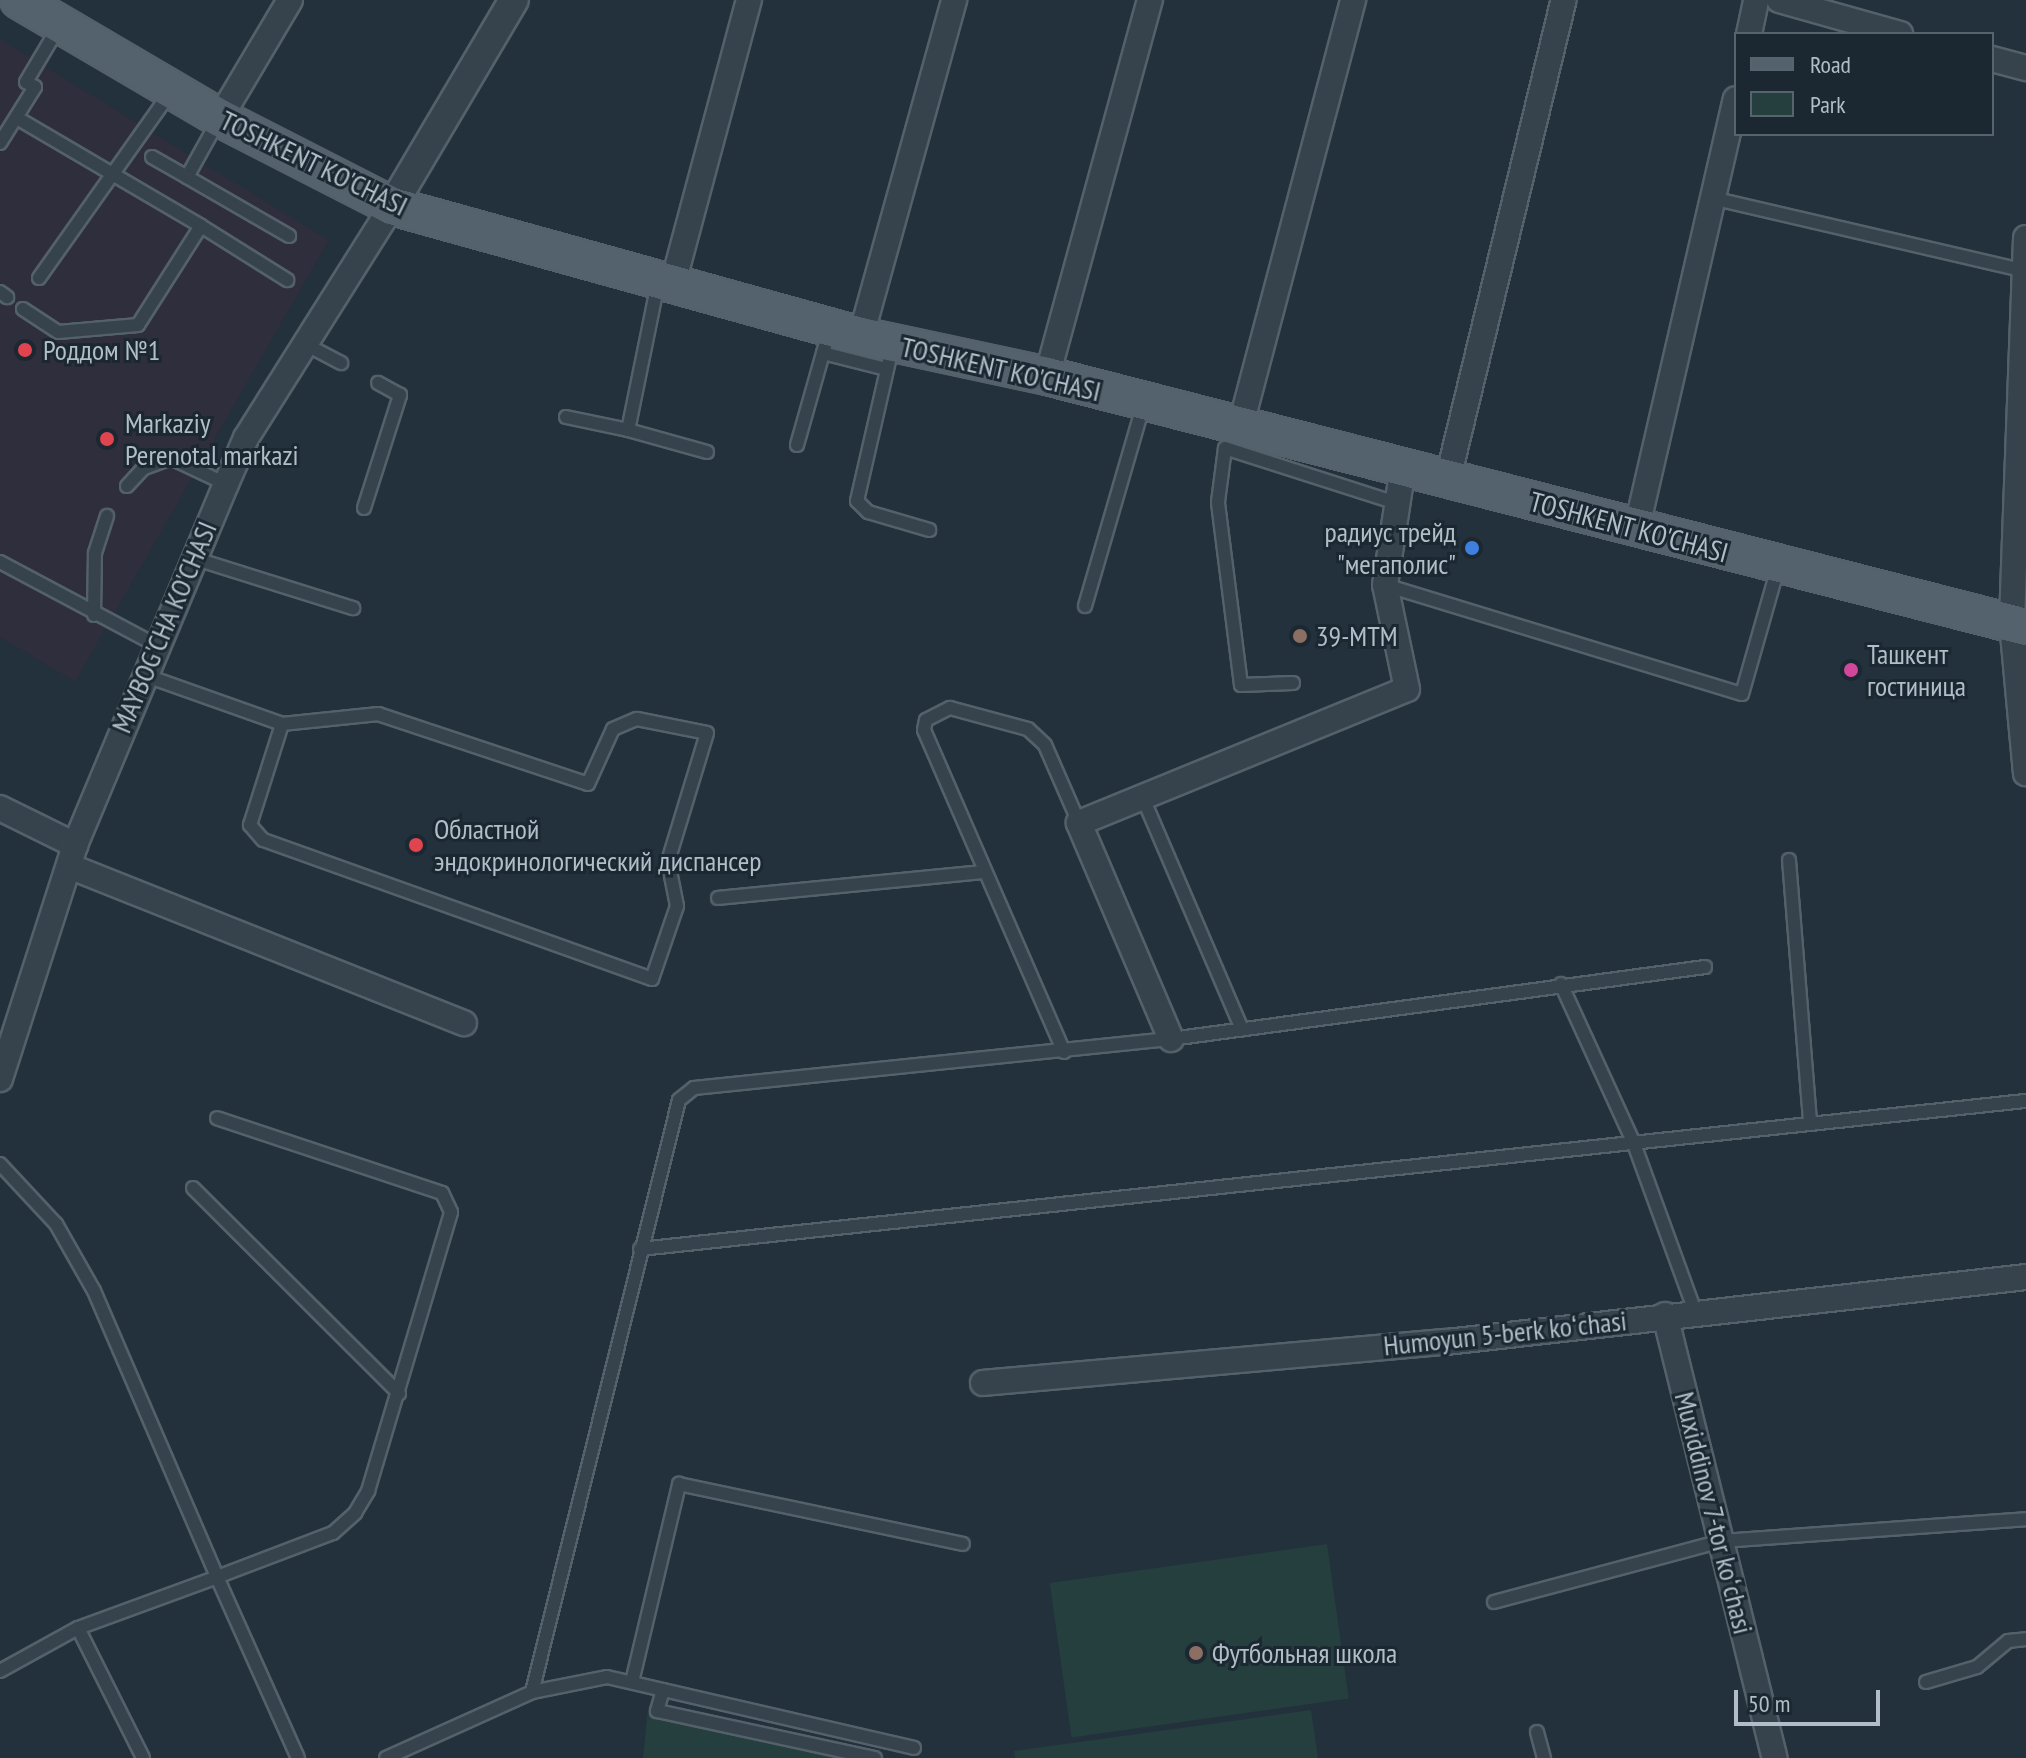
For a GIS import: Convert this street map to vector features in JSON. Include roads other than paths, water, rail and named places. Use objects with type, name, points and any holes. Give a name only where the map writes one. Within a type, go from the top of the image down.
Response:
[{"type":"main road","name":"TOSHKENT KO'CHASI","points":[[19,0],[60,16],[220,118],[392,206],[665,285],[859,346],[1047,376],[1143,404],[1448,478],[1636,531],[2019,625]]},
{"type":"street","points":[[220,118],[290,0]]},
{"type":"street","points":[[392,206],[514,0]]},
{"type":"street","points":[[665,285],[749,0]]},
{"type":"street","points":[[859,346],[954,0]]},
{"type":"street","points":[[1047,376],[1150,0]]},
{"type":"street","points":[[1240,428],[1353,0]]},
{"type":"street","points":[[1448,478],[1564,0]]},
{"type":"street","points":[[1749,32],[1756,0]]},
{"type":"street","points":[[1779,0],[1839,9],[1895,32]]},
{"type":"street","points":[[1994,60],[2026,68]]},
{"type":"street","points":[[1636,531],[1716,199],[1734,109]]},
{"type":"street","name":"MAYBOG'CHA KO'CHASI","points":[[0,1079],[72,856],[154,644],[226,484],[305,344],[392,206]]},
{"type":"street","points":[[2026,238],[2019,625],[2026,773]]},
{"type":"street","points":[[1171,1039],[1079,823],[1401,694],[1407,671],[1385,585],[1403,467]]},
{"type":"street","points":[[0,808],[72,856],[464,1023]]},
{"type":"street","name":"Humoyun 5-berk koʻchasi","points":[[983,1383],[2026,1277]]},
{"type":"street","name":"Muxiddinov 7-tor koʻchasi","points":[[1665,1315],[1775,1758]]},
{"type":"lane","points":[[0,143],[35,87],[26,82],[60,16]]},
{"type":"lane","points":[[39,278],[172,90]]},
{"type":"lane","points":[[17,118],[287,280]]},
{"type":"lane","points":[[187,177],[220,118]]},
{"type":"lane","points":[[152,157],[289,236]]},
{"type":"lane","points":[[1716,199],[2025,271]]},
{"type":"lane","points":[[23,309],[58,332],[138,325],[201,226]]},
{"type":"lane","points":[[628,430],[665,285]]},
{"type":"lane","points":[[305,344],[341,363]]},
{"type":"lane","points":[[797,445],[859,346]]},
{"type":"lane","points":[[859,346],[857,501],[868,512],[929,530]]},
{"type":"lane","points":[[364,508],[400,395],[378,383]]},
{"type":"lane","points":[[1085,606],[1143,404]]},
{"type":"lane","points":[[566,417],[707,452]]},
{"type":"lane","points":[[1293,683],[1241,685],[1218,502],[1225,448],[1396,503]]},
{"type":"lane","points":[[127,486],[144,468],[171,458],[226,484]]},
{"type":"lane","points":[[94,615],[95,553],[107,516]]},
{"type":"lane","points":[[193,558],[353,608]]},
{"type":"lane","points":[[0,562],[94,615],[154,644]]},
{"type":"lane","points":[[1385,585],[1742,694],[1778,566]]},
{"type":"lane","points":[[141,674],[282,724],[378,714],[588,784],[613,729],[637,719],[707,733],[668,861],[677,906],[652,979],[263,840],[250,825],[282,724]]},
{"type":"lane","points":[[1064,1052],[924,730],[939,709],[1037,736],[1079,823]]},
{"type":"lane","points":[[1142,796],[1242,1029]]},
{"type":"lane","points":[[1789,860],[1810,1123]]},
{"type":"lane","points":[[718,898],[985,872]]},
{"type":"lane","points":[[532,1692],[679,1100],[694,1088],[1064,1052],[1705,967]]},
{"type":"lane","points":[[1561,984],[1633,1141],[1695,1311]]},
{"type":"lane","points":[[640,1249],[2026,1101]]},
{"type":"lane","points":[[0,1671],[78,1628],[333,1533],[355,1513],[399,1393],[450,1201],[217,1118]]},
{"type":"lane","points":[[0,1164],[56,1224],[94,1291],[298,1758]]},
{"type":"lane","points":[[193,1188],[399,1393]]},
{"type":"lane","points":[[632,1682],[679,1484],[963,1544]]},
{"type":"lane","points":[[1494,1602],[1721,1541],[2026,1519]]},
{"type":"lane","points":[[78,1628],[143,1758]]},
{"type":"lane","points":[[1926,1682],[1977,1667],[2008,1641],[2026,1639]]},
{"type":"lane","points":[[386,1758],[532,1692],[589,1677],[632,1682],[914,1748]]},
{"type":"lane","points":[[663,1690],[657,1711],[875,1758]]},
{"type":"lane","points":[[1537,1732],[1544,1758]]},
{"type":"place","name":"Роддом №1","points":[[25,350]]},
{"type":"place","name":"Markaziy Perenotal markazi","points":[[107,439]]},
{"type":"place","name":"радиус трейд \"мегаполис\"","points":[[1472,548]]},
{"type":"place","name":"39-MTM","points":[[1300,636]]},
{"type":"place","name":"Ташкент гостиница","points":[[1851,670]]},
{"type":"place","name":"Областной эндокринологический диспансер","points":[[416,845]]},
{"type":"place","name":"Футбольная школа","points":[[1196,1653]]}]
